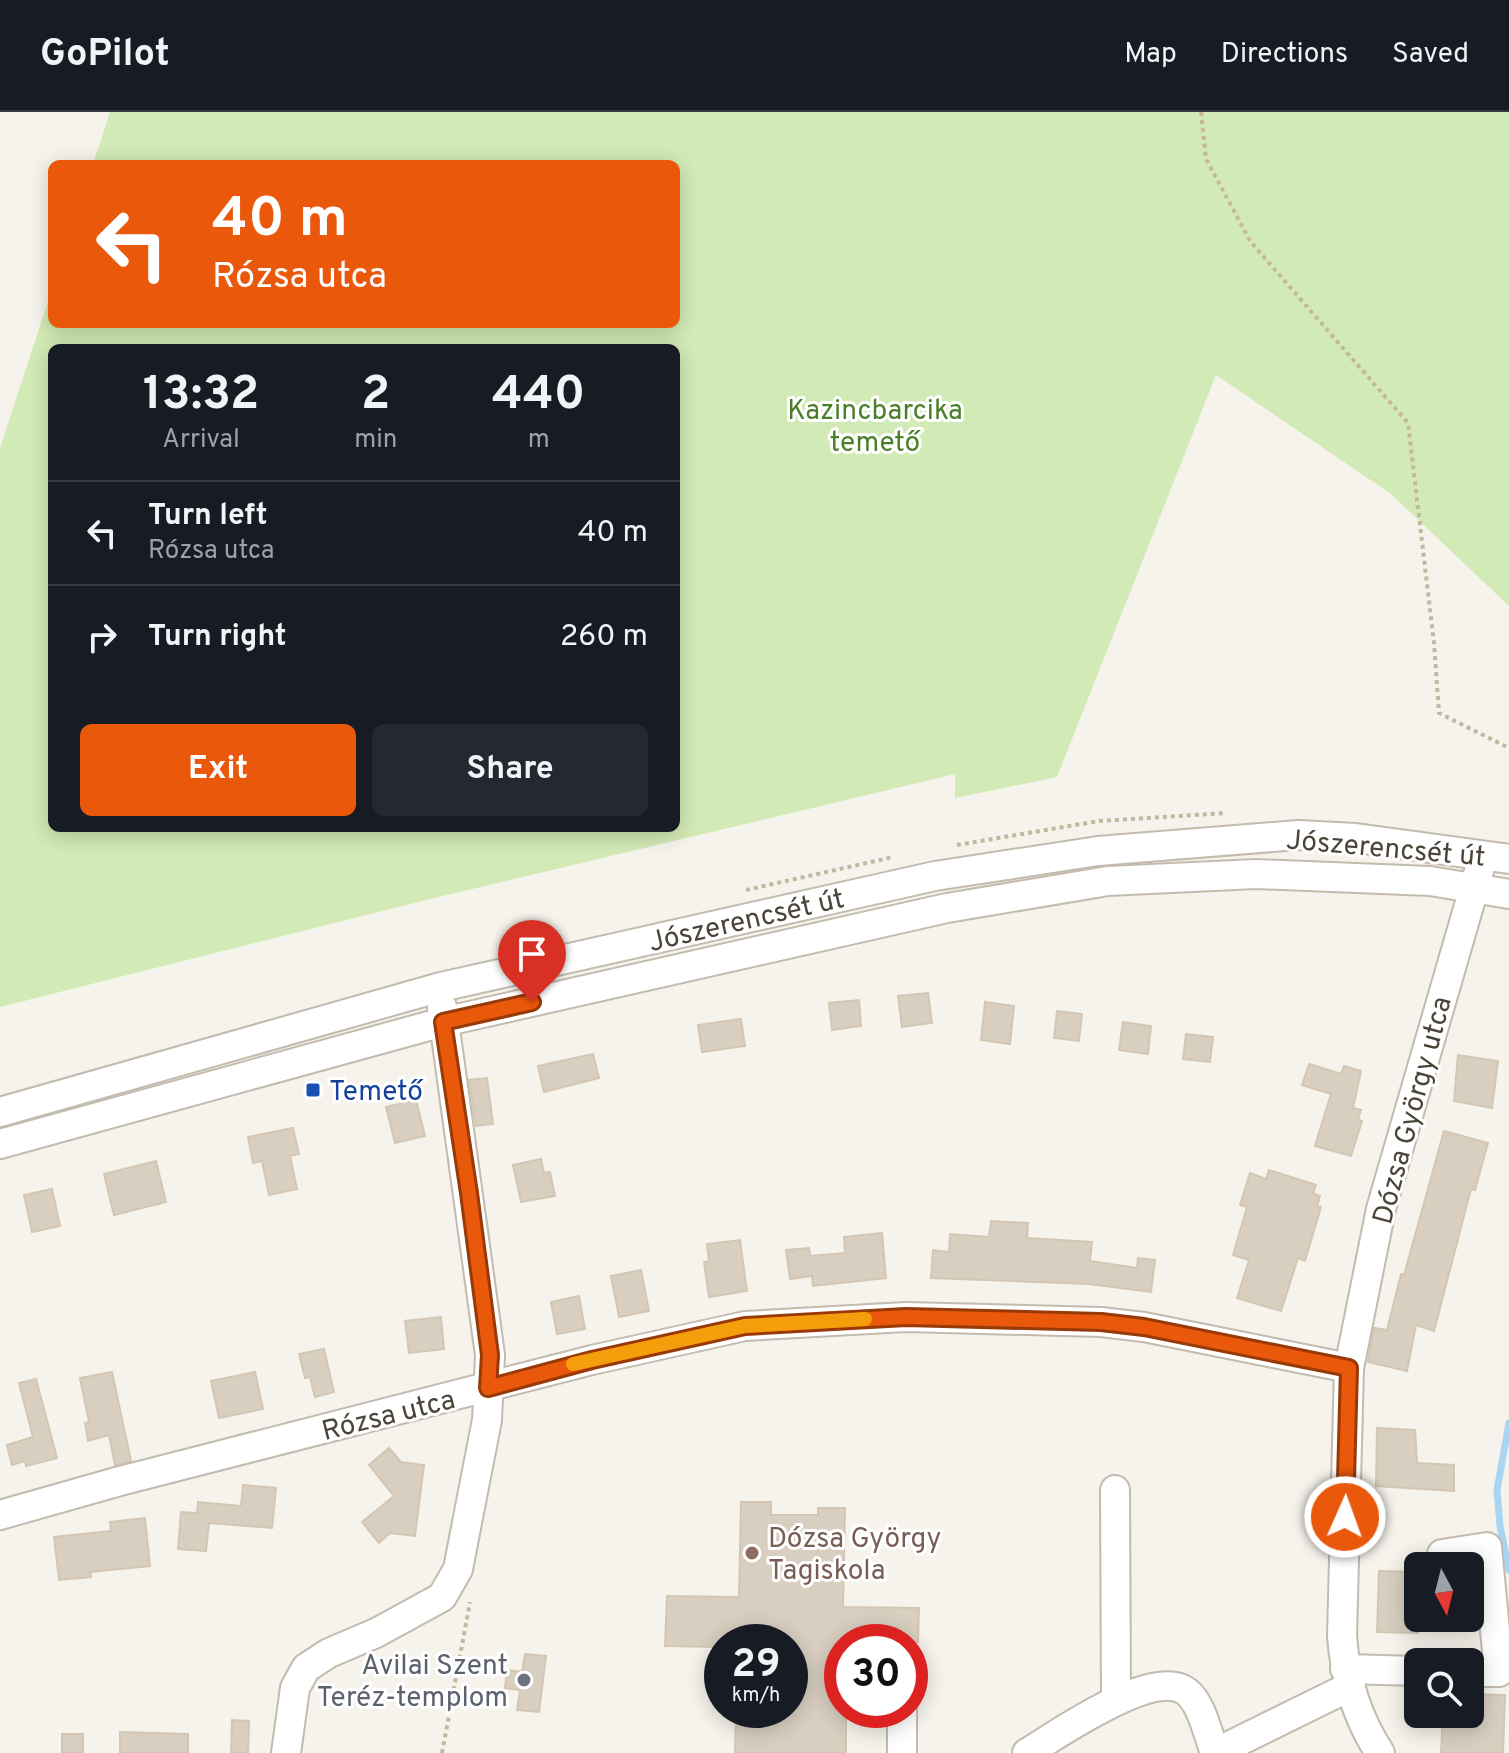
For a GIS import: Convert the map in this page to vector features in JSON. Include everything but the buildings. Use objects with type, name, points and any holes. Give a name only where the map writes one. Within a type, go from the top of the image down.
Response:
[{"type":"street","name":"Jószerencsét út","points":[[0,1112],[441,987],[935,876],[1098,851],[1257,836],[1356,838],[1496,857]]},
{"type":"street","name":"Dózsa György utca","points":[[1380,1753],[1359,1716],[1348,1678],[1342,1636],[1349,1368],[1381,1209],[1476,887],[1496,857]]},
{"type":"street","name":"Jószerencsét út","points":[[0,1144],[443,1022],[947,908],[1108,881],[1256,874],[1430,881],[1509,894]]},
{"type":"street","points":[[286,1753],[295,1688],[306,1668],[329,1653],[376,1633],[442,1597],[458,1569],[487,1420],[490,1355],[443,1022],[441,987]]},
{"type":"street","name":"Rózsa utca","points":[[0,1515],[120,1481],[592,1360],[745,1326],[906,1317],[1101,1322],[1144,1327],[1349,1368]]},
{"type":"street","points":[[1115,1490],[1116,1699]]},
{"type":"street","points":[[1455,1552],[1487,1547],[1499,1672],[1484,1672]]},
{"type":"street","points":[[1027,1753],[1116,1699],[1168,1685],[1190,1694],[1215,1753],[1348,1678],[1404,1672]]},
{"type":"street","points":[[902,1728],[902,1753]]},
{"type":"path","points":[[1201,112],[1206,159],[1250,241],[1408,423],[1434,643],[1439,713],[1509,748]]},
{"type":"path","points":[[442,1753],[471,1599]]},
{"type":"green space","name":"Kazincbarcika temető","points":[[110,112],[1509,112],[1509,606],[1391,494],[1216,375],[1057,777],[955,798],[955,774],[434,898],[0,1007],[0,448],[48,301],[48,328],[680,328],[680,160],[94,160]]},
{"type":"waterway","points":[[1509,1423],[1497,1490],[1509,1570]]},
{"type":"slow traffic","points":[[573,1364],[745,1326],[865,1319]]},
{"type":"place","name":"Temető","points":[[313,1090]]},
{"type":"place","name":"Dózsa György Tagiskola","points":[[752,1553]]},
{"type":"place","name":"Avilai Szent Teréz-templom","points":[[524,1680]]},
{"type":"route","points":[[532,1002],[443,1022],[490,1355],[488,1388],[592,1360],[745,1326],[906,1317],[1101,1322],[1144,1327],[1349,1368],[1345,1517]]}]
